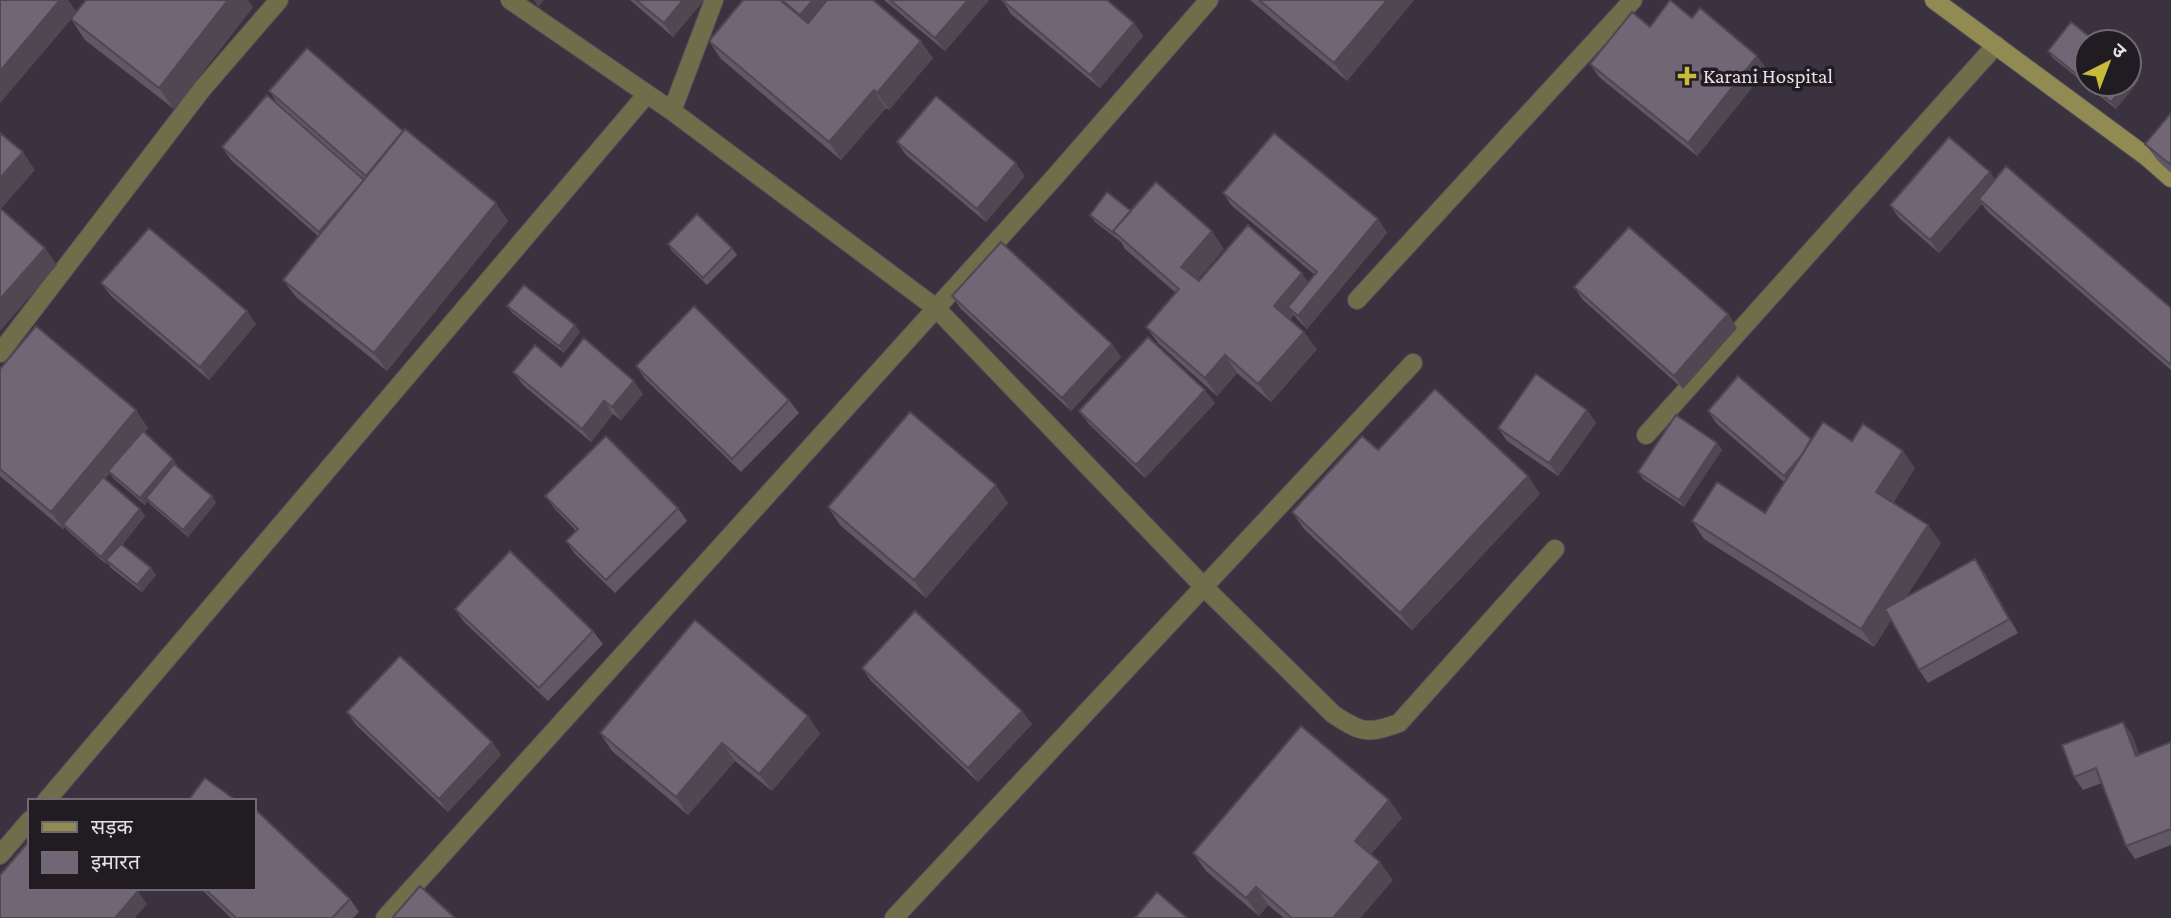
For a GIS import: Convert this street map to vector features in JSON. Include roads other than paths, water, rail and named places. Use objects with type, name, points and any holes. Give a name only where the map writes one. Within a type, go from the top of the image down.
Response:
[{"type":"street","points":[[0,353],[203,88],[279,0]]},
{"type":"street","points":[[510,0],[672,111],[936,308],[1204,587],[1333,713],[1353,727],[1373,733],[1399,723],[1555,549]]},
{"type":"street","points":[[672,111],[714,0]]},
{"type":"street","points":[[385,918],[936,308],[1209,0]]},
{"type":"street","points":[[1357,300],[1633,0]]},
{"type":"street","points":[[1934,0],[2147,157],[2171,178]]},
{"type":"street","points":[[1646,435],[1996,45]]},
{"type":"street","points":[[48,799],[647,94]]},
{"type":"street","points":[[894,918],[1413,363]]},
{"type":"street","points":[[0,855],[28,822]]},
{"type":"place","name":"Karani Hospital","points":[[1687,76]]}]
